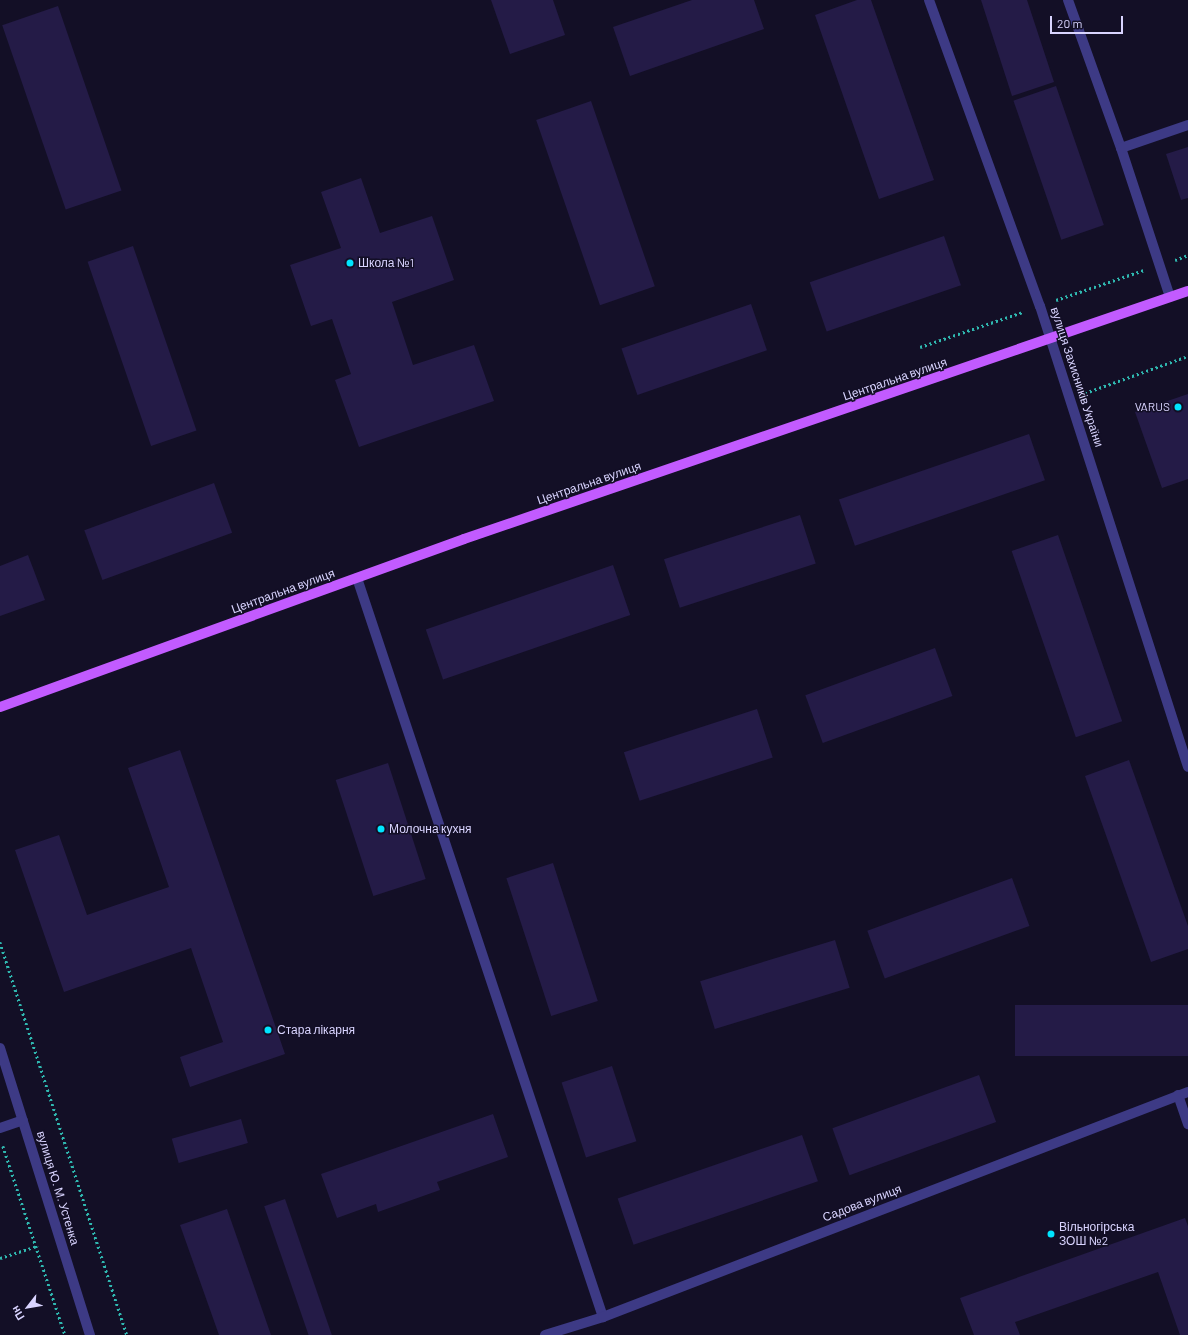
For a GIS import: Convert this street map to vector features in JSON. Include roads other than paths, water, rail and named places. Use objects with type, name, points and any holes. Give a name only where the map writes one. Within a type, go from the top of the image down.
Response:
[{"type":"main road","name":"Центральна вулиця","points":[[0,707],[472,536],[1051,340],[1170,297],[1188,292]]},
{"type":"street","name":"вулиця Захисників України","points":[[929,0],[1071,399],[1188,767]]},
{"type":"street","points":[[1068,0],[1121,148],[1170,297]]},
{"type":"street","points":[[1121,148],[1188,125]]},
{"type":"street","points":[[357,578],[603,1317]]},
{"type":"street","name":"вулиця Ю. М. Устенка","points":[[0,1048],[90,1335]]},
{"type":"street","name":"Садова вулиця","points":[[545,1335],[603,1317],[1188,1092]]},
{"type":"street","points":[[1178,1095],[1188,1124]]},
{"type":"street","points":[[0,1128],[23,1120]]},
{"type":"place","name":"Школа №1","points":[[350,263]]},
{"type":"place","name":"VARUS","points":[[1178,407]]},
{"type":"place","name":"Молочна кухня","points":[[381,829]]},
{"type":"place","name":"Стара лікарня","points":[[268,1030]]},
{"type":"place","name":"Вільногірська ЗОШ №2","points":[[1051,1234]]}]
